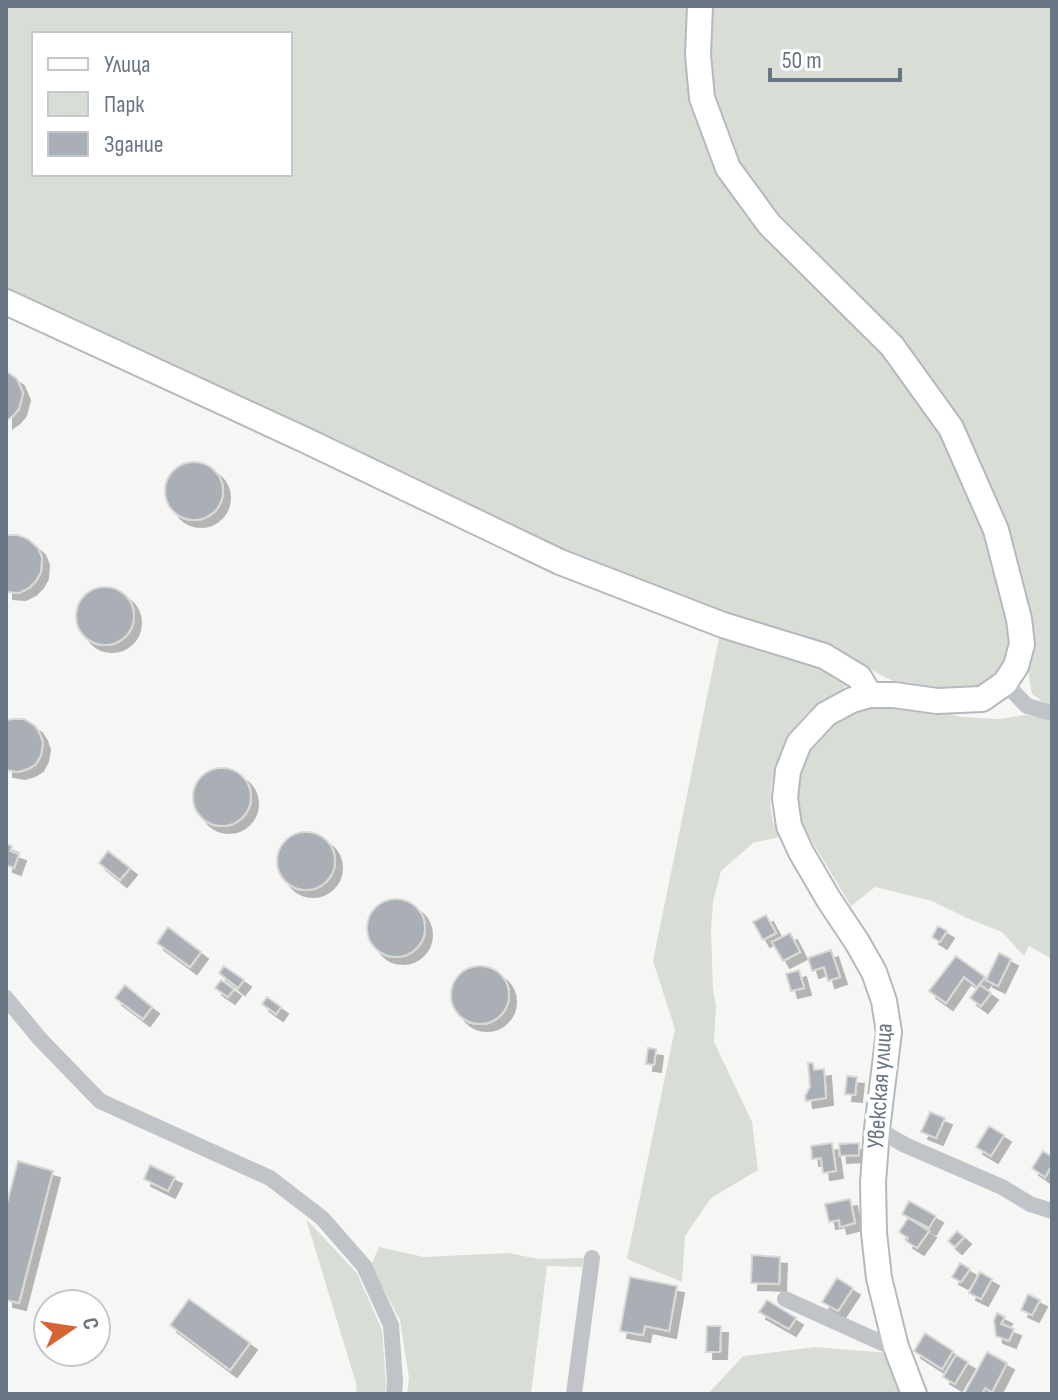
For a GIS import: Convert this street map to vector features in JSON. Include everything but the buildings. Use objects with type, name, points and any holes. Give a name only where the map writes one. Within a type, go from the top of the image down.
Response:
[{"type":"street","points":[[6,302],[560,562],[723,625],[824,656],[859,677],[870,695],[937,701],[982,699],[1005,683],[1016,666],[1022,644],[1019,619],[996,530],[951,428],[892,346],[769,224],[728,168],[702,98],[698,55],[700,6]]},
{"type":"street","points":[[1005,683],[1027,706],[1052,713]]},
{"type":"street","name":"Увекская улица","points":[[870,695],[852,700],[826,714],[799,743],[788,771],[785,798],[789,826],[801,852],[874,972],[884,1001],[889,1032],[873,1182],[874,1233],[879,1278],[896,1347],[914,1394]]},
{"type":"street","points":[[6,998],[40,1039],[100,1101],[270,1178],[322,1218],[364,1266],[391,1325],[394,1394]]},
{"type":"street","points":[[877,1129],[905,1145],[1002,1187],[1030,1204],[1052,1211]]},
{"type":"street","points":[[574,1394],[592,1258]]},
{"type":"street","points":[[785,1299],[896,1347]]},
{"type":"green space","points":[[6,6],[689,6],[691,101],[719,176],[759,231],[884,353],[941,432],[991,550],[1013,642],[1007,661],[982,687],[965,691],[934,690],[897,683],[865,667],[576,558],[6,292]]},
{"type":"green space","points":[[710,6],[1052,6],[1052,704],[1032,694],[1028,671],[1032,640],[958,420],[899,335],[775,210],[739,164],[713,95],[708,55]]},
{"type":"green space","points":[[719,638],[802,655],[848,683],[805,716],[784,747],[772,783],[773,820],[779,837],[753,843],[721,871],[713,901],[711,931],[716,1006],[714,1042],[752,1122],[758,1170],[711,1198],[685,1236],[682,1282],[627,1259],[675,1029],[653,961]]},
{"type":"green space","points":[[892,704],[961,717],[1000,719],[1025,715],[1052,720],[1052,959],[1029,946],[1024,956],[1002,932],[932,901],[875,887],[851,906],[799,820],[794,796],[797,772],[807,749],[831,722],[858,709]]},
{"type":"green space","points":[[306,1219],[357,1273],[382,1330],[385,1394],[357,1394]]},
{"type":"green space","points":[[379,1247],[424,1257],[508,1253],[539,1259],[584,1258],[582,1267],[547,1266],[531,1394],[407,1394],[409,1378],[400,1320],[371,1265]]},
{"type":"green space","points":[[815,1347],[889,1353],[905,1394],[708,1394],[743,1356]]}]
